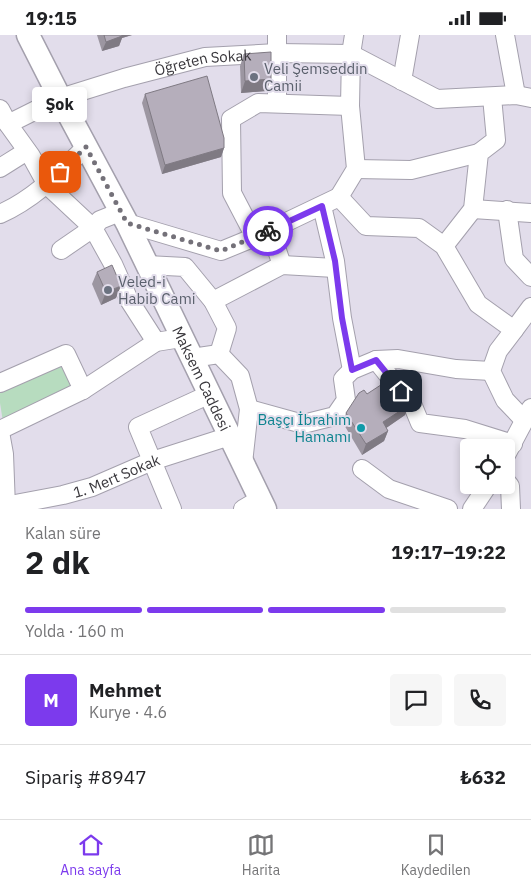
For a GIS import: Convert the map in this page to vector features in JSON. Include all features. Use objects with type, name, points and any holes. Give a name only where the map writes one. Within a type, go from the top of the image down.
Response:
[{"type":"main road","name":"Maksem Caddesi","points":[[28,35],[60,99],[124,217],[181,338],[230,435],[243,463],[256,506]]},
{"type":"street","points":[[277,35],[277,103]]},
{"type":"street","points":[[61,250],[93,228],[100,220],[124,217],[221,251],[263,234],[339,197],[356,169],[350,106],[351,54],[354,35]]},
{"type":"street","points":[[402,81],[410,35]]},
{"type":"street","points":[[351,54],[437,99],[523,97],[505,35]]},
{"type":"street","name":"Öğreten Sokak","points":[[6,127],[60,99],[124,78],[205,57],[278,53],[351,54]]},
{"type":"street","points":[[356,169],[411,170],[478,153],[496,140],[492,97]]},
{"type":"street","points":[[282,265],[263,234],[232,193],[231,119],[258,103],[350,106]]},
{"type":"street","points":[[6,127],[27,151],[48,185],[93,228],[113,263],[129,300],[156,342]]},
{"type":"street","points":[[0,215],[19,206],[48,185],[86,147]]},
{"type":"street","points":[[0,168],[27,151]]},
{"type":"street","points":[[444,246],[474,209],[478,153]]},
{"type":"street","points":[[339,197],[366,226],[418,228],[444,246],[478,304],[514,330]]},
{"type":"street","points":[[322,206],[336,268],[342,318],[352,370]]},
{"type":"street","points":[[474,209],[531,213]]},
{"type":"street","points":[[508,210],[514,259],[531,277]]},
{"type":"street","points":[[147,265],[185,267],[213,301],[227,328],[219,354]]},
{"type":"street","points":[[213,301],[282,265],[336,268]]},
{"type":"street","points":[[515,439],[528,414],[506,400],[491,371],[498,351],[531,307]]},
{"type":"street","points":[[3,507],[4,454],[0,431],[83,390],[156,342],[181,338]]},
{"type":"street","points":[[0,383],[66,354],[83,390]]},
{"type":"street","points":[[192,358],[219,354]]},
{"type":"street","points":[[219,354],[240,376],[249,409],[243,463]]},
{"type":"street","points":[[249,409],[303,424],[335,416],[346,400],[343,379],[352,370],[376,360],[398,359],[456,369],[491,371]]},
{"type":"street","points":[[376,360],[413,406],[420,423],[465,429],[486,439]]},
{"type":"street","points":[[172,509],[138,427],[210,394]]},
{"type":"street","name":"1. Mert Sokak","points":[[3,507],[92,487],[152,461],[230,435]]},
{"type":"street","points":[[362,469],[389,489],[448,509]]},
{"type":"street","points":[[472,509],[482,494]]},
{"type":"street","points":[[510,494],[511,509]]},
{"type":"green space","points":[[64,360],[76,389],[3,422],[0,389]]},
{"type":"building","points":[[104,35],[122,35],[122,36],[106,42]]},
{"type":"building","points":[[271,52],[271,79],[245,81],[244,54]]},
{"type":"building","points":[[207,76],[224,138],[224,148],[165,165],[145,94]]},
{"type":"building","points":[[112,265],[121,286],[106,292],[97,272]]},
{"type":"building","points":[[390,379],[409,405],[383,422],[388,431],[366,444],[346,413],[359,393],[364,390],[367,394]]},
{"type":"way so far","points":[[60,172],[86,147],[127,223],[221,251],[268,231]]},
{"type":"place","name":"Veli Şemseddin Camii","points":[[254,77]]},
{"type":"place","name":"Şok","points":[[60,172]]},
{"type":"place","name":"Veled-i Habib Cami","points":[[108,290]]},
{"type":"place","name":"Başçı İbrahim Hamamı","points":[[361,428]]},
{"type":"route","points":[[268,231],[322,206],[335,261],[342,318],[352,370],[376,360],[401,391]]}]
